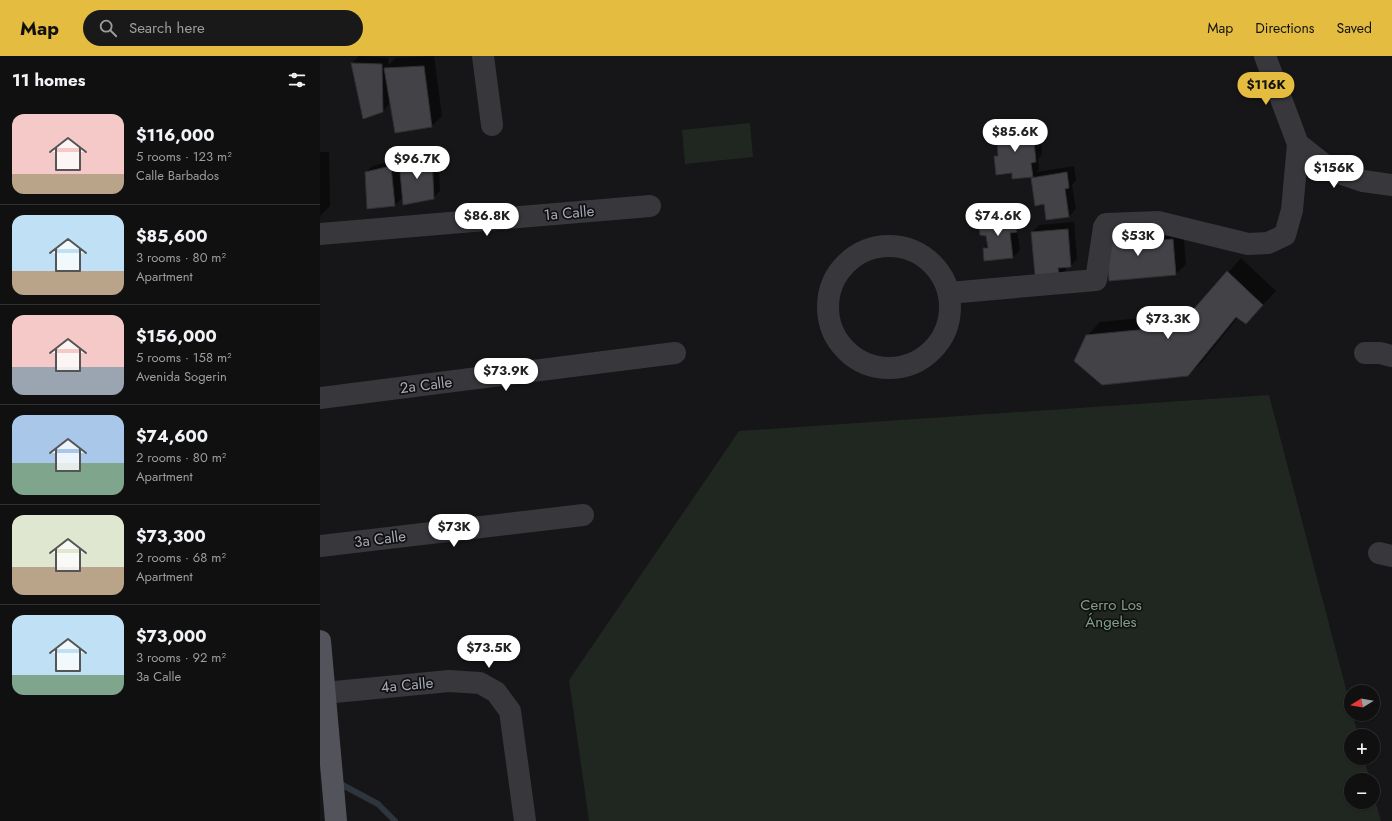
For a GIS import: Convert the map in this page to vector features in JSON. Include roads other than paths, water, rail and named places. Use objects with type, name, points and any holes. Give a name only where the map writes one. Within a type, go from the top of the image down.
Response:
[{"type":"main road","points":[[320,641],[336,821]]},
{"type":"street","points":[[483,56],[492,125]]},
{"type":"street","points":[[949,293],[1096,280],[1104,226],[1106,224],[1158,222],[1248,244],[1268,243],[1285,235],[1292,210],[1298,144],[1265,56]]},
{"type":"street","points":[[1298,144],[1331,170],[1363,181],[1392,185]]},
{"type":"street","name":"1a Calle","points":[[320,234],[650,206]]},
{"type":"street","points":[[893,246],[912,250],[929,260],[942,275],[949,293],[950,314],[944,334],[932,351],[915,363],[901,367],[873,367],[854,357],[839,343],[830,324],[828,304],[832,285],[842,268],[856,255],[874,247],[893,246]]},
{"type":"street","name":"2a Calle","points":[[320,398],[675,352]]},
{"type":"street","points":[[1365,353],[1380,353],[1392,356]]},
{"type":"street","name":"3a Calle","points":[[320,546],[583,516]]},
{"type":"street","name":"4a Calle","points":[[324,693],[449,681],[480,683],[496,692],[510,711],[525,821]]},
{"type":"waterway","points":[[337,782],[378,804],[395,821]]},
{"type":"park label","name":"Cerro Los Ángeles","points":[[1111,614]]}]
